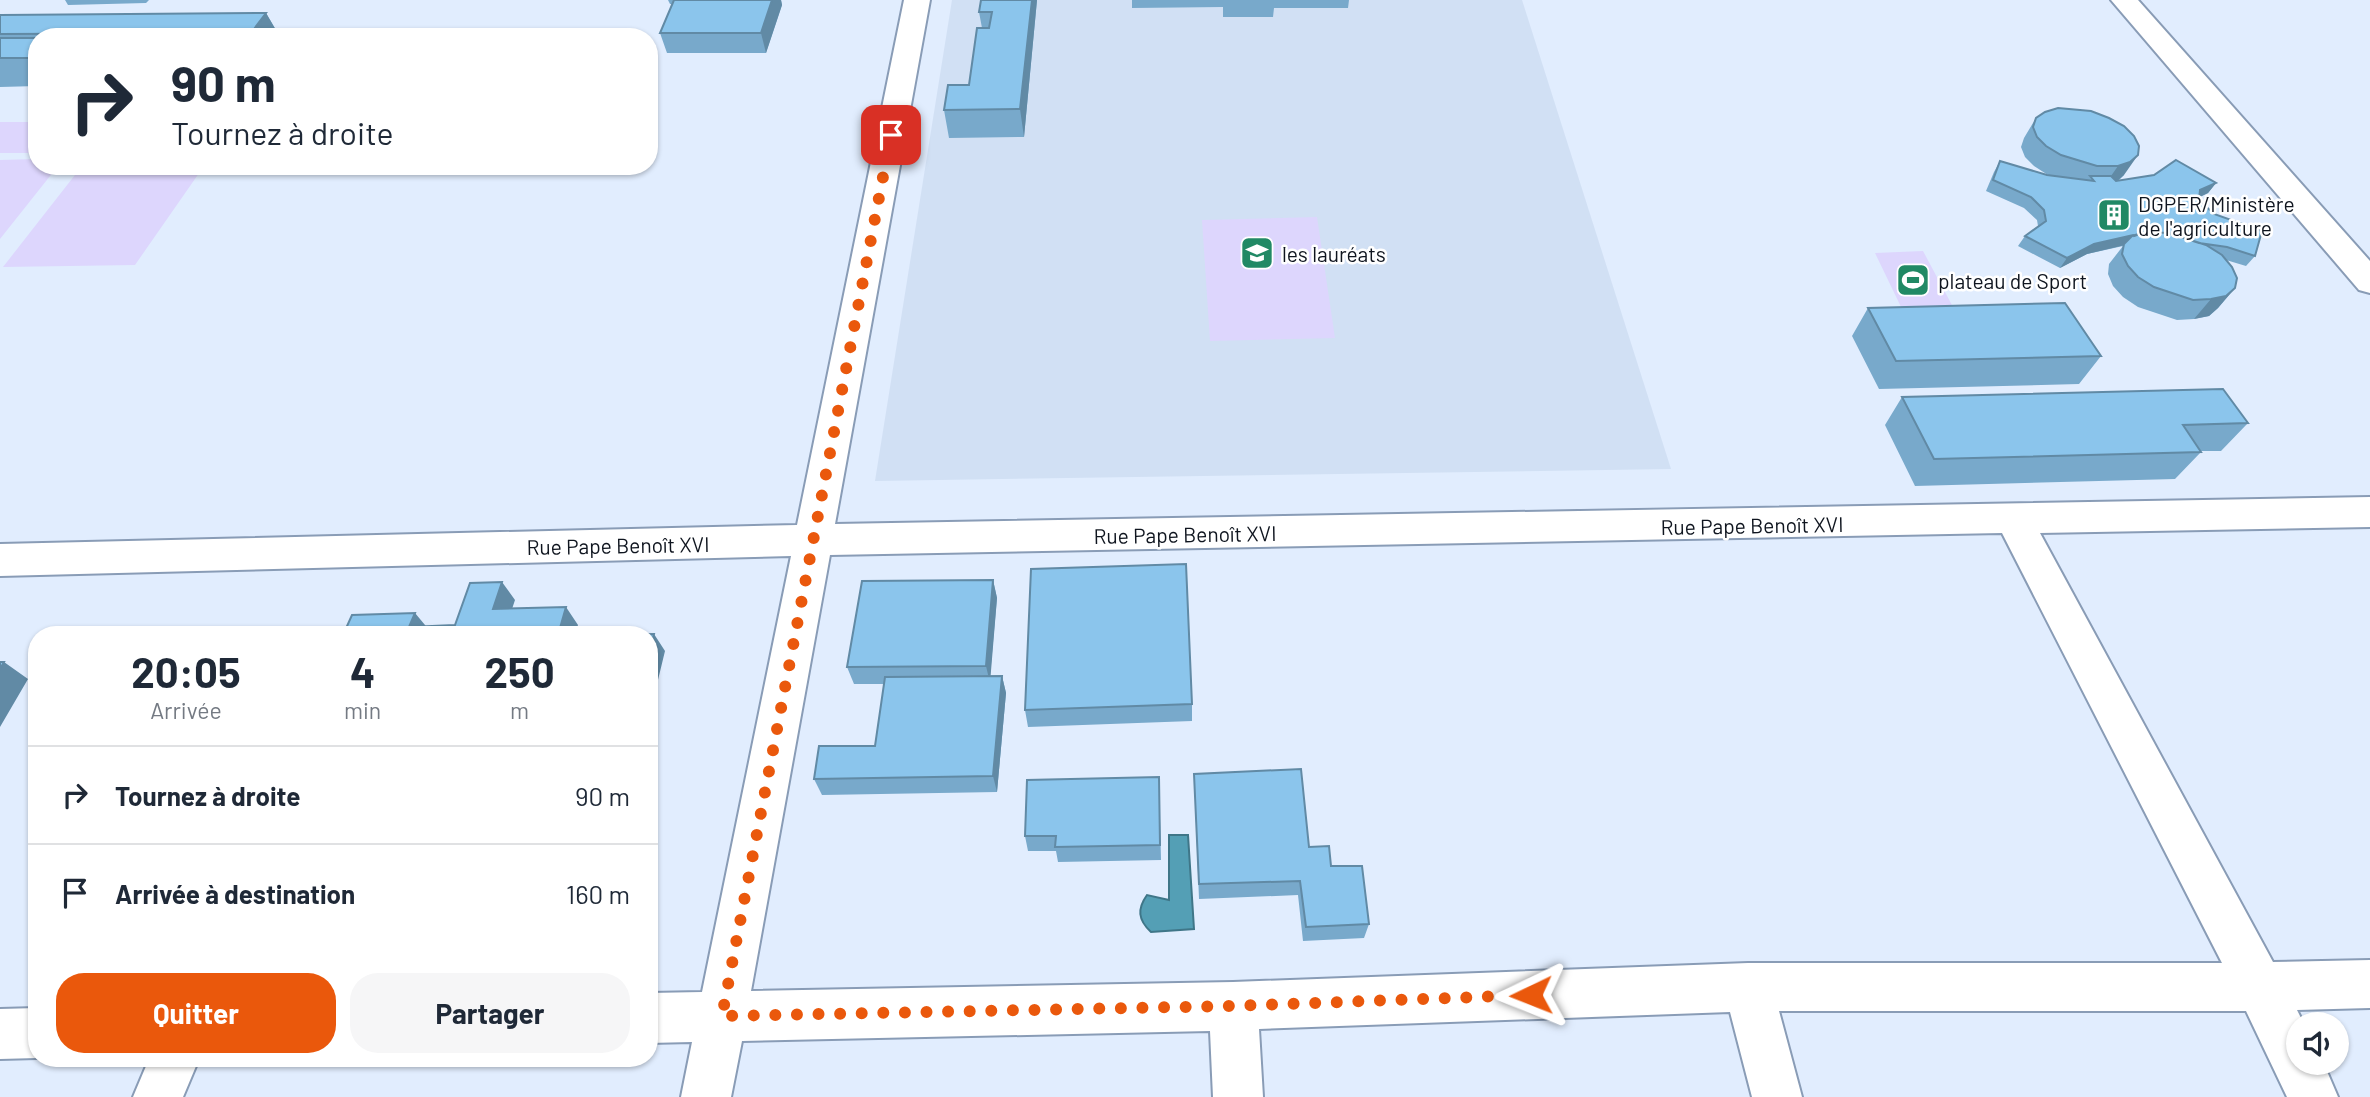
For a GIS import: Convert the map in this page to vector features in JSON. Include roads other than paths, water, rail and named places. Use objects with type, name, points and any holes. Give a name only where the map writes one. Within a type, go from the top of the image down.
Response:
[{"type":"street","points":[[706,1097],[917,0]]},
{"type":"street","points":[[2124,0],[2370,282]]},
{"type":"street","name":"Rue Pape Benoît XVI","points":[[0,560],[813,540],[2370,512]]},
{"type":"street","points":[[2014,520],[2260,987],[2313,1097]]},
{"type":"street","points":[[658,1018],[1233,1006],[1748,987],[2260,987],[2370,984]]},
{"type":"street","points":[[1748,987],[1777,1097]]},
{"type":"street","points":[[1233,1006],[1238,1097]]},
{"type":"street","points":[[0,1034],[28,1033]]},
{"type":"street","points":[[158,1097],[171,1067]]},
{"type":"water","points":[[1169,835],[1188,835],[1194,929],[1151,932],[1141,919],[1140,910],[1147,895],[1169,900]]},
{"type":"place","name":"DGPER/Ministère de l'agriculture","points":[[2114,215]]},
{"type":"place","name":"les lauréats","points":[[1257,253]]},
{"type":"place","name":"plateau de Sport","points":[[1913,280]]}]
